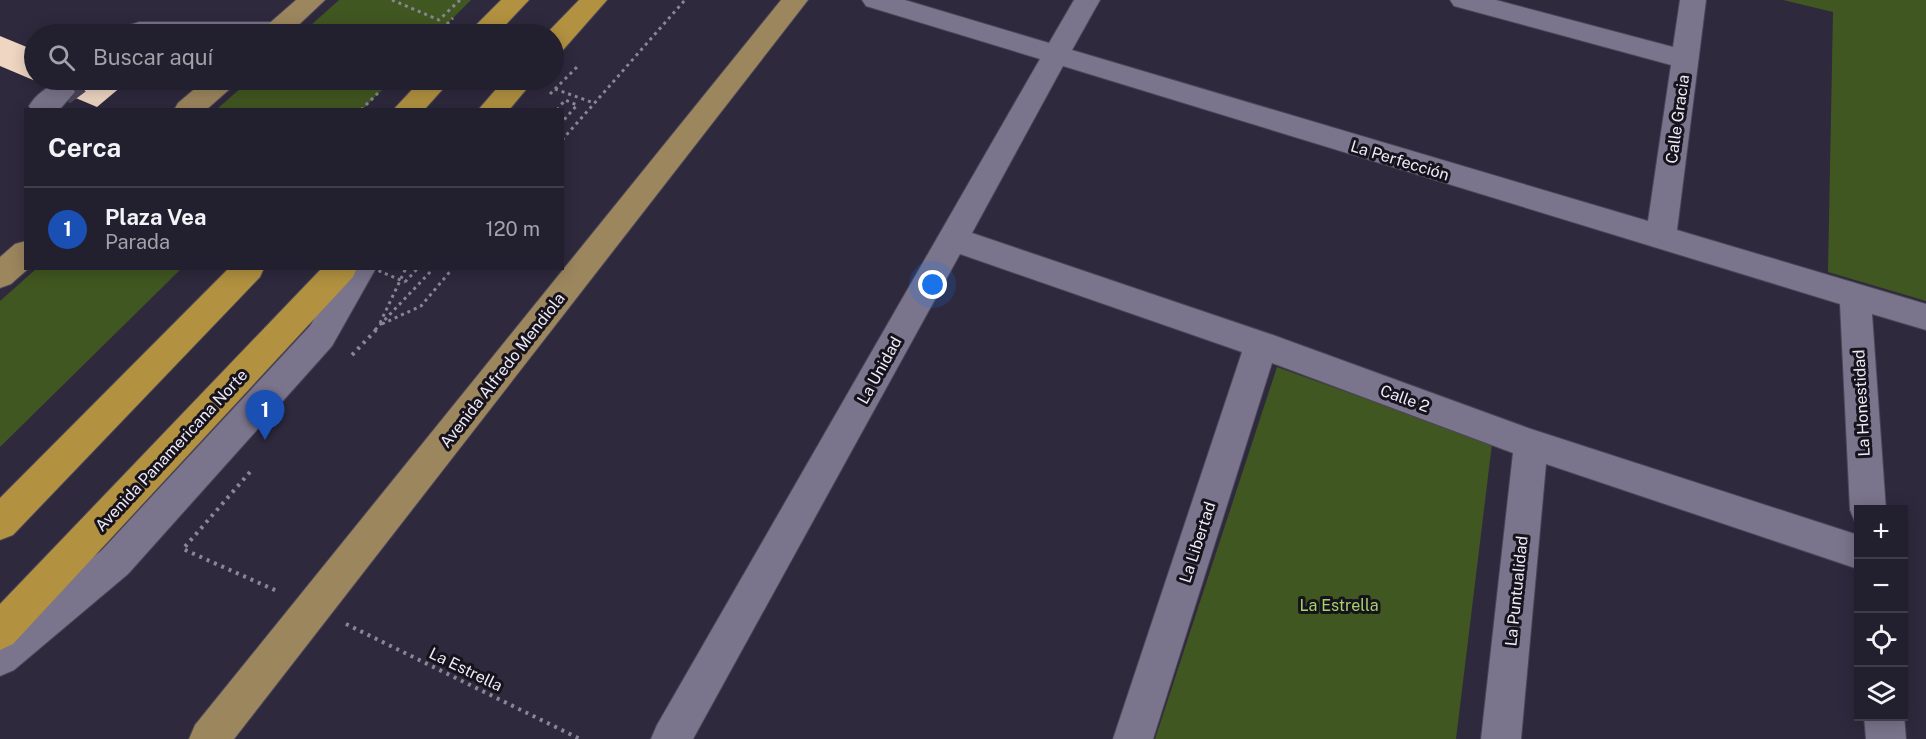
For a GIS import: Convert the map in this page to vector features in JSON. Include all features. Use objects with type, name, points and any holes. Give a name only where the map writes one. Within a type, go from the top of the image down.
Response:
[{"type":"highway","points":[[492,24],[516,0]]},
{"type":"highway","points":[[564,32],[594,0]]},
{"type":"highway","points":[[409,108],[427,90]]},
{"type":"highway","points":[[494,108],[511,90]]},
{"type":"highway","points":[[0,523],[247,270]]},
{"type":"highway","name":"Avenida Panamericana Norte","points":[[0,631],[340,270]]},
{"type":"main road","points":[[284,24],[312,0]]},
{"type":"main road","name":"Avenida Alfredo Mendiola","points":[[209,739],[795,0]]},
{"type":"main road","points":[[190,108],[211,90]]},
{"type":"main road","points":[[0,275],[24,255]]},
{"type":"street","name":"La Perfección","points":[[875,0],[1926,317]]},
{"type":"street","name":"La Unidad","points":[[671,739],[1087,0]]},
{"type":"street","points":[[1463,0],[1685,59]]},
{"type":"street","name":"Calle Gracia","points":[[1661,238],[1693,0]]},
{"type":"street","name":"Calle 2","points":[[953,239],[1261,345],[1532,444],[1854,551]]},
{"type":"street","points":[[0,657],[115,562],[321,336],[360,270]]},
{"type":"street","name":"La Honestidad","points":[[1855,296],[1868,505]]},
{"type":"street","name":"La Libertad","points":[[1133,739],[1261,345]]},
{"type":"street","name":"La Puntualidad","points":[[1501,739],[1532,444]]},
{"type":"street","points":[[1884,721],[1886,739]]},
{"type":"path","points":[[392,0],[439,20],[460,0]]},
{"type":"path","points":[[564,138],[685,0]]},
{"type":"path","points":[[564,80],[579,65]]},
{"type":"path","points":[[549,96],[554,90]]},
{"type":"path","points":[[558,90],[594,103]]},
{"type":"path","points":[[559,108],[565,100],[578,105],[564,120]]},
{"type":"path","points":[[377,270],[405,282],[416,270]]},
{"type":"path","points":[[405,270],[378,326],[421,306],[451,270]]},
{"type":"path","points":[[183,549],[286,596]]},
{"type":"path","name":"La Estrella","points":[[341,621],[580,739]]},
{"type":"green space","points":[[339,0],[471,0],[447,24],[312,24]]},
{"type":"green space","points":[[1783,0],[1926,0],[1926,301],[1828,272],[1833,12]]},
{"type":"green space","points":[[239,90],[382,90],[364,108],[218,108]]},
{"type":"green space","points":[[35,270],[180,270],[0,447],[0,301]]},
{"type":"green space","name":"La Estrella","points":[[1277,367],[1492,444],[1456,739],[1155,739]]},
{"type":"building","points":[[0,36],[24,46],[24,76],[0,66]]},
{"type":"building","points":[[57,90],[117,90],[97,107]]},
{"type":"place","name":"Plaza Vea","points":[[265,440]]}]
